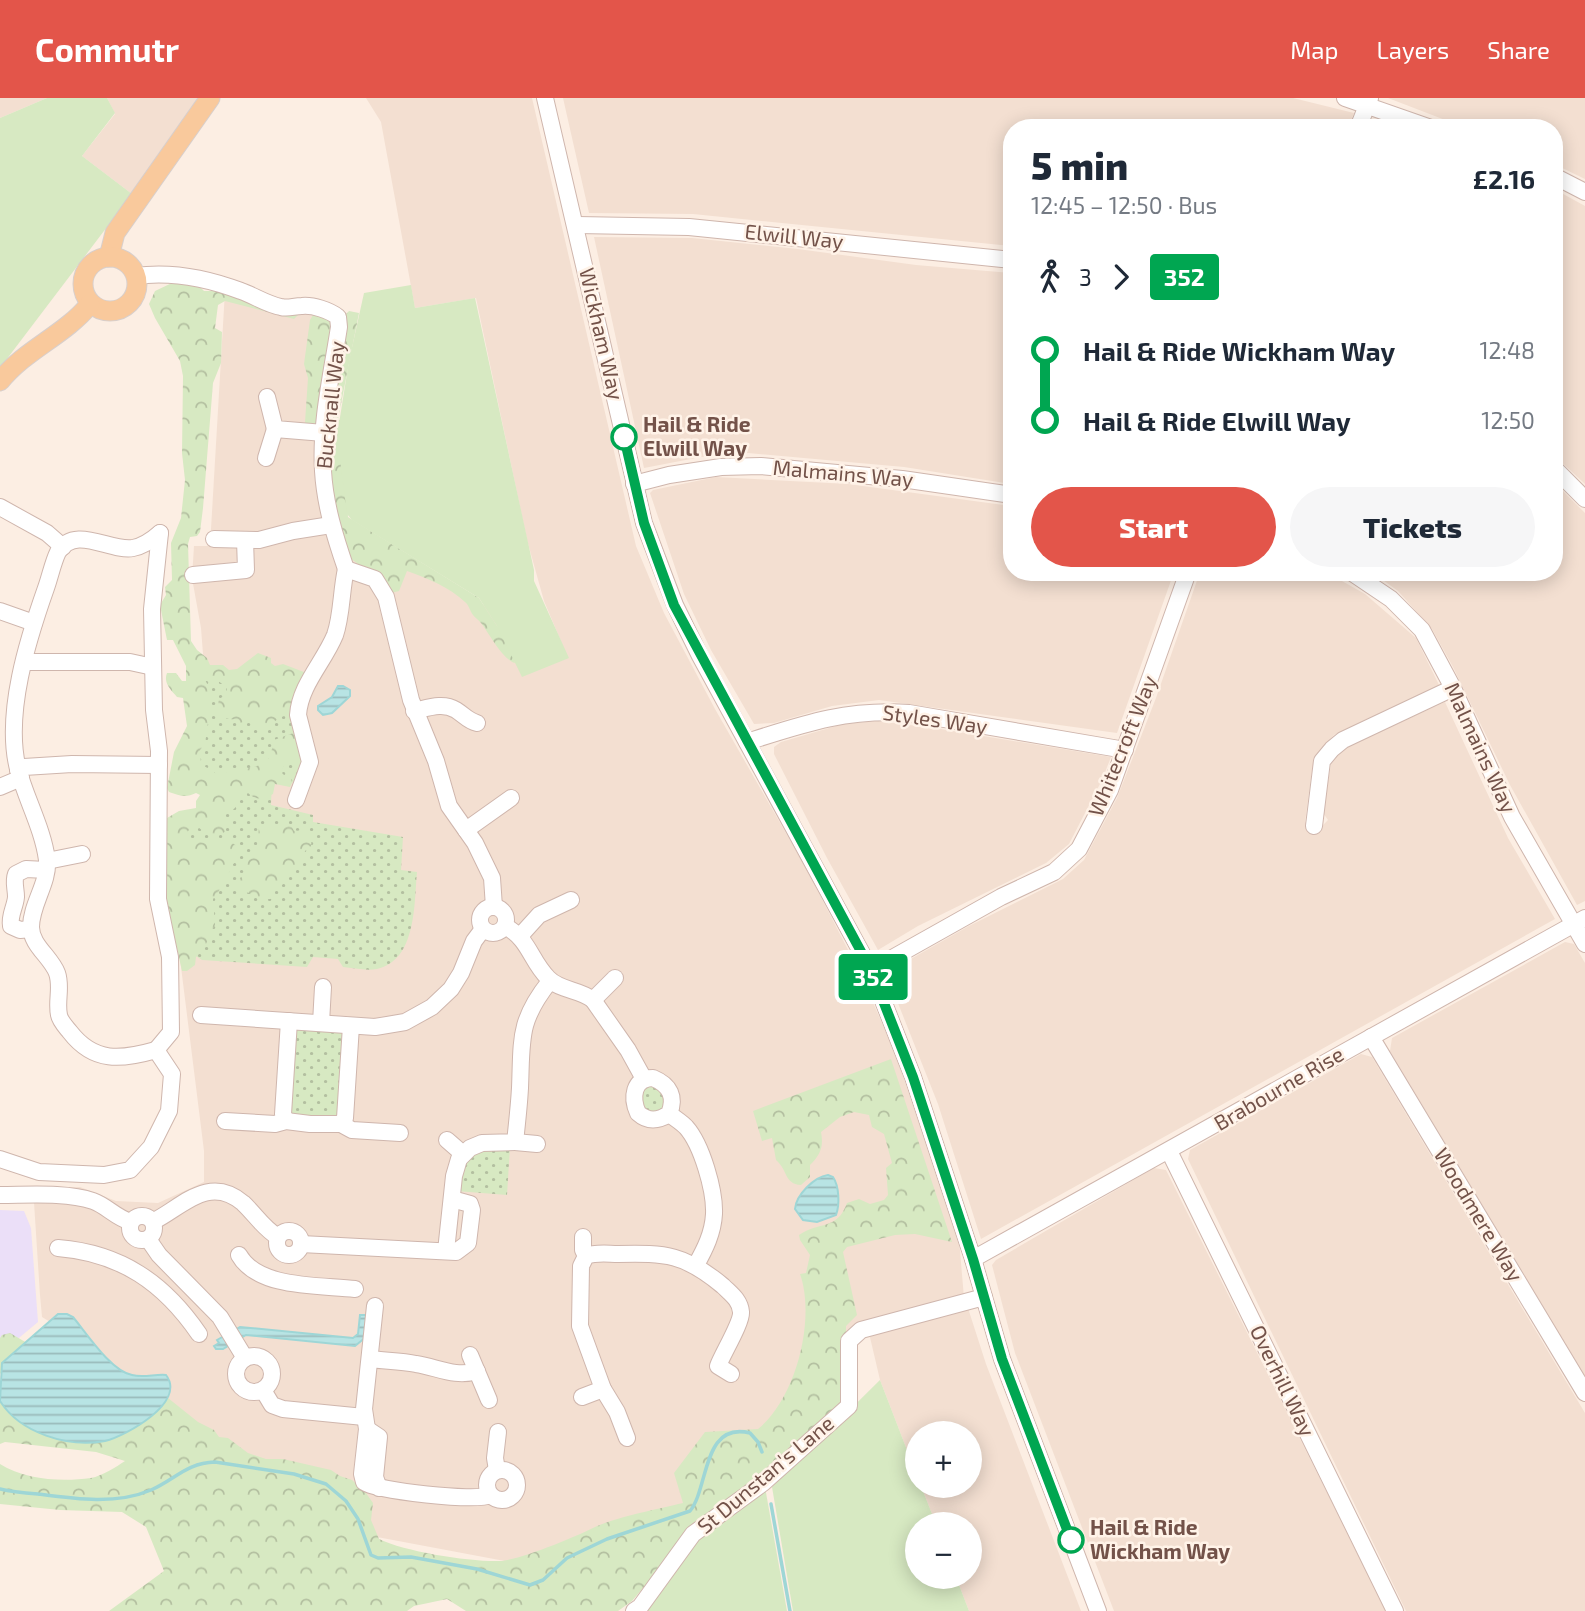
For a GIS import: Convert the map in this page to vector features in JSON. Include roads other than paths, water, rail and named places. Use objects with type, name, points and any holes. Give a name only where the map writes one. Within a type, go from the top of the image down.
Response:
[{"type":"main road","points":[[109,257],[116,233],[210,98]]},
{"type":"main road","points":[[109,257],[128,264],[135,276],[135,291],[126,306],[112,311],[97,308],[90,303],[83,290],[85,274],[93,262],[109,257]]},
{"type":"main road","points":[[0,381],[22,358],[68,327],[90,303]]},
{"type":"street","name":"Wickham Way","points":[[545,98],[577,225],[634,484],[652,546],[674,605],[871,970],[913,1077],[973,1259],[1002,1359],[1098,1611]]},
{"type":"street","points":[[1345,98],[1369,101],[1410,119]]},
{"type":"street","points":[[1362,119],[1369,101]]},
{"type":"street","points":[[1563,181],[1585,192]]},
{"type":"street","name":"Elwill Way","points":[[577,225],[689,227],[1003,259]]},
{"type":"street","name":"Bucknall Way","points":[[135,276],[162,273],[179,275],[233,288],[284,308],[307,306],[335,314],[339,319],[324,433],[323,472],[331,525],[346,569]]},
{"type":"street","points":[[266,458],[275,429],[267,397]]},
{"type":"street","points":[[275,429],[324,433]]},
{"type":"street","name":"Malmains Way","points":[[634,484],[669,475],[721,467],[761,466],[902,478],[1003,494]]},
{"type":"street","points":[[1563,477],[1585,499]]},
{"type":"street","points":[[0,507],[47,533],[63,547]]},
{"type":"street","points":[[214,539],[259,540],[331,525]]},
{"type":"street","points":[[160,533],[152,609],[154,710],[159,765],[158,899],[170,957],[171,1032],[156,1050],[135,1056],[106,1056],[92,1053],[80,1045],[59,1017],[58,975],[34,939],[31,929],[46,866],[20,774],[7,702],[25,662],[34,623],[58,553],[63,547],[87,539],[121,548],[132,548],[143,545],[160,533]]},
{"type":"street","points":[[193,575],[246,570],[246,540]]},
{"type":"street","points":[[296,800],[310,762],[298,715],[299,708],[337,629],[346,569],[370,576],[382,588],[414,711],[436,761],[449,806],[475,843],[492,878],[494,906]]},
{"type":"street","name":"Whitecroft Way","points":[[871,970],[1001,897],[1054,872],[1079,849],[1110,790],[1185,581]]},
{"type":"street","name":"Malmains Way","points":[[1364,581],[1391,599],[1422,630],[1513,817],[1579,921],[1585,944]]},
{"type":"street","points":[[0,611],[34,623]]},
{"type":"street","points":[[25,662],[130,662],[153,667]]},
{"type":"street","points":[[1314,826],[1322,761],[1332,749],[1343,740],[1452,688]]},
{"type":"street","points":[[414,711],[444,706],[477,723]]},
{"type":"street","name":"Styles Way","points":[[747,742],[821,719],[878,711],[909,713],[1125,750]]},
{"type":"street","points":[[0,787],[20,774],[24,767],[72,764],[159,765]]},
{"type":"street","points":[[466,830],[510,798]]},
{"type":"street","points":[[31,929],[20,930],[11,926],[16,874],[82,854]]},
{"type":"street","points":[[520,936],[539,915],[571,900]]},
{"type":"street","points":[[494,906],[504,912],[505,926],[496,933],[488,933],[480,924],[481,915],[487,908],[494,906]]},
{"type":"street","name":"Brabourne Rise","points":[[973,1259],[1579,921]]},
{"type":"street","points":[[505,926],[520,936],[550,981],[593,1000],[644,1079]]},
{"type":"street","points":[[201,1015],[351,1026],[397,1024],[415,1018],[432,1007],[457,981],[474,941],[483,929]]},
{"type":"street","points":[[593,1000],[615,978]]},
{"type":"street","points":[[515,1142],[521,1039],[534,1003],[550,981]]},
{"type":"street","points":[[321,1023],[323,986]]},
{"type":"street","points":[[285,1121],[283,1114],[289,1021]]},
{"type":"street","points":[[341,1124],[345,1118],[351,1026]]},
{"type":"street","name":"Woodmere Way","points":[[1371,1037],[1585,1393]]},
{"type":"street","points":[[0,1159],[39,1172],[104,1175],[130,1170],[151,1147],[169,1111],[172,1074],[156,1050]]},
{"type":"street","points":[[644,1079],[658,1080],[668,1088],[672,1101],[669,1114],[657,1120],[639,1122],[634,1100],[637,1084],[644,1079]]},
{"type":"street","points":[[669,1114],[685,1126],[692,1137],[707,1173],[713,1200],[711,1233],[696,1265]]},
{"type":"street","points":[[225,1121],[275,1124],[285,1121],[329,1126],[341,1124],[352,1130],[400,1133]]},
{"type":"street","points":[[447,1140],[463,1154]]},
{"type":"street","points":[[301,1244],[460,1250],[470,1239],[472,1207],[452,1195],[455,1170],[463,1154],[482,1143],[537,1144]]},
{"type":"street","name":"Overhill Way","points":[[1169,1152],[1395,1611]]},
{"type":"street","points":[[153,1221],[188,1199],[217,1192],[240,1200],[261,1225],[278,1237]]},
{"type":"street","points":[[0,1195],[67,1196],[90,1200],[117,1217],[131,1222]]},
{"type":"street","points":[[153,1221],[144,1215],[134,1218],[131,1222],[131,1233],[159,1255],[220,1317],[245,1358]]},
{"type":"street","points":[[123,1264],[142,1239],[154,1232],[153,1221]]},
{"type":"street","points":[[284,1254],[277,1245],[282,1232],[297,1234],[301,1244]]},
{"type":"street","points":[[583,1237],[586,1256]]},
{"type":"street","points":[[284,1254],[296,1253],[301,1244]]},
{"type":"street","points":[[58,1248],[97,1254],[123,1264],[146,1278],[166,1294],[199,1334]]},
{"type":"street","points":[[272,1279],[284,1254]]},
{"type":"street","points":[[586,1256],[659,1254],[696,1265],[730,1293],[740,1308],[740,1321],[718,1368]]},
{"type":"street","points":[[239,1255],[251,1269],[272,1279],[286,1283],[355,1289]]},
{"type":"street","points":[[586,1256],[581,1266],[579,1319],[603,1389],[617,1412],[627,1438]]},
{"type":"street","name":"St Dunstan's Lane","points":[[634,1611],[640,1607],[694,1534],[763,1483],[849,1406],[849,1341],[861,1330],[984,1297]]},
{"type":"street","points":[[365,1423],[375,1306]]},
{"type":"street","points":[[470,1355],[489,1400]]},
{"type":"street","points":[[261,1357],[270,1366],[272,1378],[263,1390],[248,1391],[239,1384],[237,1368],[245,1358],[261,1357]]},
{"type":"street","points":[[370,1359],[416,1364],[452,1373],[467,1374],[477,1371]]},
{"type":"street","points":[[582,1396],[603,1389]]},
{"type":"street","points":[[263,1390],[272,1405],[283,1409],[365,1423],[379,1437],[375,1477],[379,1488],[476,1499],[490,1495]]},
{"type":"street","points":[[496,1470],[498,1432]]},
{"type":"street","points":[[496,1470],[512,1472],[516,1479],[517,1489],[513,1496],[506,1500],[490,1495],[486,1483],[496,1470]]},
{"type":"water","points":[[338,686],[350,690],[350,696],[332,713],[323,715],[318,706],[332,697]]},
{"type":"water","points":[[828,1175],[833,1177],[838,1190],[836,1215],[817,1222],[803,1220],[795,1209],[799,1198],[812,1183]]},
{"type":"water","points":[[58,1314],[73,1317],[100,1351],[124,1372],[140,1376],[166,1375],[170,1385],[168,1396],[161,1406],[139,1425],[115,1438],[91,1443],[46,1436],[20,1422],[0,1401],[2,1363]]},
{"type":"water","points":[[360,1315],[369,1315],[366,1337],[355,1346],[246,1335],[223,1349],[216,1349],[214,1346],[219,1343],[217,1340],[240,1327],[353,1338],[358,1334]]},
{"type":"waterway","points":[[0,1489],[81,1499],[124,1498],[160,1486],[196,1465],[215,1462],[294,1474],[326,1484],[346,1501],[358,1519],[371,1555],[378,1558],[411,1557],[477,1569],[530,1585],[543,1580],[567,1558],[607,1539],[690,1511],[696,1501],[709,1459],[723,1437],[734,1432],[750,1433],[762,1452]]},
{"type":"waterway","points":[[771,1504],[790,1611]]},
{"type":"place","name":"Hail & Ride Elwill Way","points":[[624,437]]},
{"type":"place","name":"Hail & Ride Wickham Way","points":[[1071,1540]]}]
